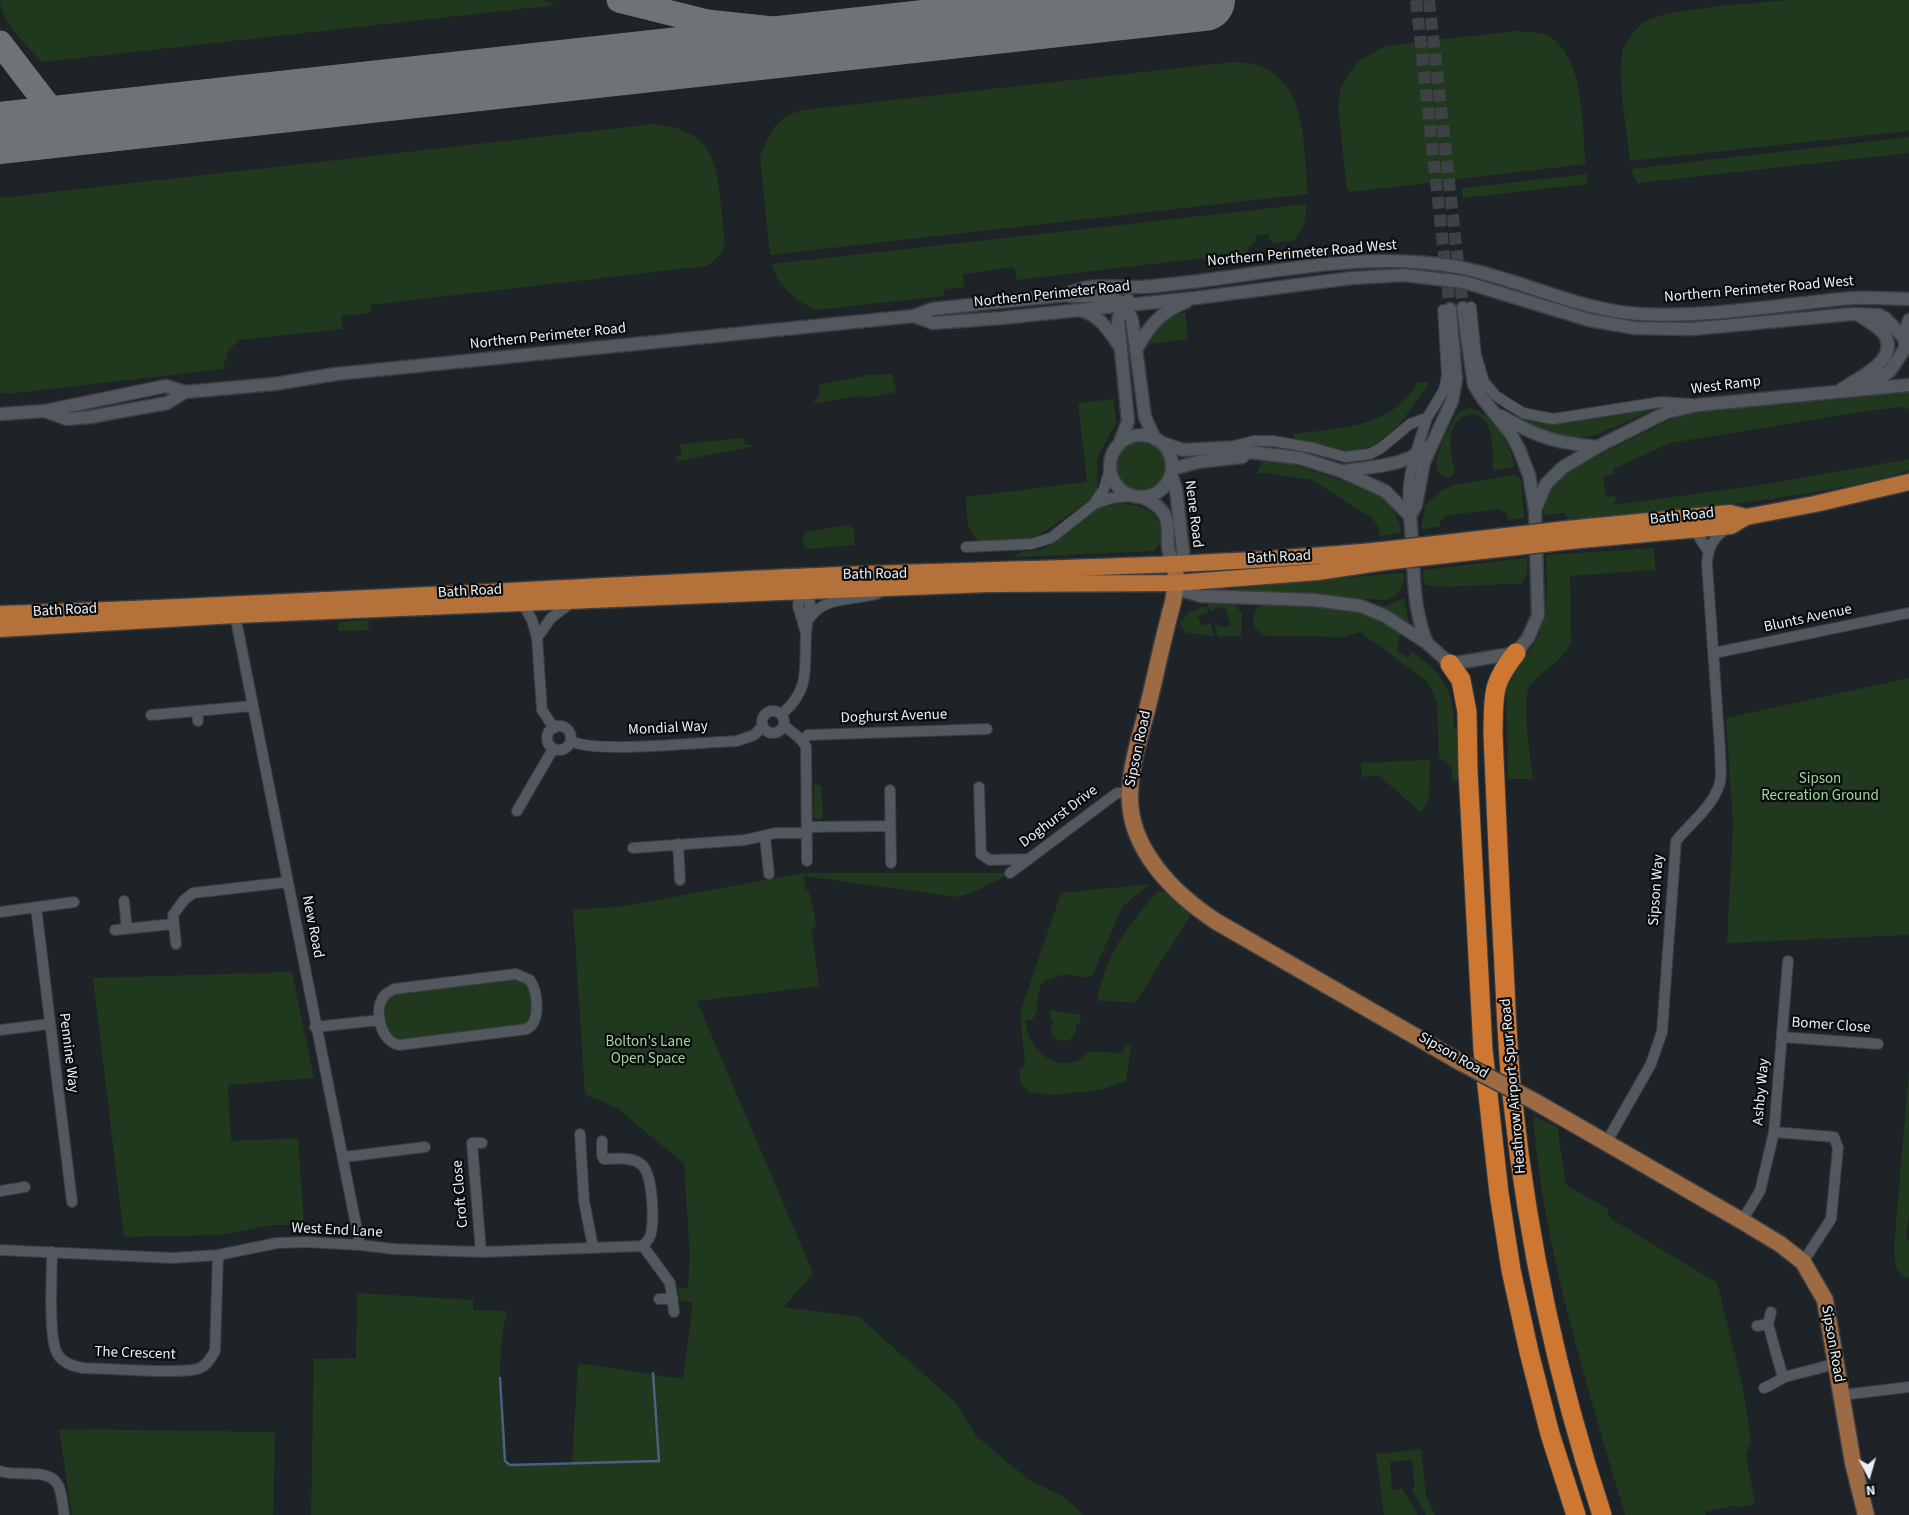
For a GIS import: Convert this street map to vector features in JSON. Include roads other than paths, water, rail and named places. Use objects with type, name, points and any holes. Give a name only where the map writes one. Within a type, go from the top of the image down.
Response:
[{"type":"highway","name":"Bath Road","points":[[1568,535],[1731,526],[1746,517],[1815,504],[1909,482]]},
{"type":"highway","name":"Bath Road","points":[[0,629],[235,615],[574,600],[1059,567],[1384,556],[1568,535],[1730,513],[1746,517]]},
{"type":"highway","name":"Bath Road","points":[[0,614],[801,584],[900,588],[989,584],[1176,584],[1318,572],[1384,556]]},
{"type":"highway","name":"Heathrow Airport Spur Road","points":[[1516,653],[1497,680],[1493,701],[1508,1048],[1513,1104],[1527,1207],[1547,1316],[1565,1391],[1602,1515]]},
{"type":"highway","name":"Heathrow Airport Spur Road","points":[[1450,664],[1461,680],[1467,712],[1468,772],[1483,1050],[1499,1193],[1511,1270],[1530,1352],[1550,1434],[1576,1515]]},
{"type":"main road","name":"Sipson Road","points":[[1175,564],[1176,584],[1138,746],[1129,793],[1131,812],[1152,862],[1170,885],[1196,908],[1460,1062],[1534,1101],[1742,1220],[1780,1244],[1803,1262],[1825,1300],[1853,1463],[1866,1515]]},
{"type":"street","name":"Northern Perimeter Road West","points":[[1140,287],[1268,271],[1391,261],[1434,263],[1466,268],[1581,304],[1636,314],[1693,315],[1854,298],[1909,299]]},
{"type":"street","name":"Northern Perimeter Road West","points":[[1196,298],[1352,278],[1404,275],[1464,282],[1589,320],[1635,328],[1692,329],[1838,314],[1879,316],[1885,318],[1906,347]]},
{"type":"street","name":"Northern Perimeter Road","points":[[0,414],[45,411],[148,388],[166,386],[185,392],[274,384],[336,374],[914,316],[932,309],[1066,295],[1078,288],[1104,285],[1140,287]]},
{"type":"street","points":[[966,548],[1044,541],[1059,532],[1093,505],[1104,489],[1112,456],[1119,445],[1128,421],[1118,320],[1124,304],[1140,287]]},
{"type":"street","points":[[1066,295],[1080,298],[1111,296],[1124,304],[1132,319],[1145,417],[1158,441],[1170,457],[1172,472],[1167,484],[1158,492],[1111,498],[1093,505]]},
{"type":"street","name":"Northern Perimeter Road","points":[[914,316],[933,323],[1196,298]]},
{"type":"street","points":[[1136,350],[1158,317],[1172,307],[1196,298]]},
{"type":"street","points":[[1457,308],[1476,355],[1484,382],[1496,396],[1523,413],[1553,419],[1661,402],[1698,405]]},
{"type":"street","points":[[1176,584],[1184,591],[1201,596],[1314,600],[1361,606],[1385,616],[1427,643],[1450,664],[1473,662],[1516,653],[1528,638],[1538,615],[1535,510],[1525,464],[1511,434],[1498,414],[1483,399],[1472,377],[1457,308]]},
{"type":"street","points":[[1427,643],[1416,610],[1410,516],[1406,499],[1427,418],[1441,397],[1446,383],[1457,308]]},
{"type":"street","points":[[1410,516],[1416,505],[1420,474],[1448,414],[1455,387],[1457,308]]},
{"type":"street","points":[[1078,310],[1090,313],[1104,324],[1120,347]]},
{"type":"street","points":[[1839,390],[1874,368],[1884,358],[1887,350],[1887,341],[1882,332],[1860,315]]},
{"type":"street","points":[[1866,388],[1890,371],[1906,347],[1909,320]]},
{"type":"street","name":"West Ramp","points":[[1535,510],[1544,488],[1555,474],[1597,447],[1667,412],[1698,405],[1839,390],[1909,385]]},
{"type":"street","name":"Northern Perimeter Road","points":[[45,411],[67,419],[90,417],[167,403],[185,392]]},
{"type":"street","points":[[1498,414],[1528,432],[1554,442],[1597,447]]},
{"type":"street","points":[[1228,447],[1253,442],[1273,441],[1313,448],[1345,457],[1357,457],[1382,448],[1410,424],[1427,418]]},
{"type":"street","points":[[1119,445],[1128,438],[1140,436],[1183,450],[1241,447],[1248,452],[1300,458],[1342,471],[1385,491],[1410,516]]},
{"type":"street","points":[[1342,471],[1392,465],[1416,456],[1434,442]]},
{"type":"street","points":[[1172,472],[1198,462],[1242,457],[1248,452]]},
{"type":"street","points":[[1110,469],[1116,485],[1136,496]]},
{"type":"street","name":"Nene Road","points":[[1136,496],[1164,513],[1168,522],[1169,557],[1175,564],[1183,557],[1183,552],[1176,489],[1172,472]]},
{"type":"street","points":[[1694,529],[1708,551],[1718,534],[1731,526]]},
{"type":"street","name":"Sipson Way","points":[[1606,1143],[1652,1064],[1662,1032],[1676,841],[1694,818],[1710,805],[1720,781],[1720,750],[1708,578],[1708,551]]},
{"type":"street","points":[[801,584],[810,603],[806,634],[807,671],[798,695],[783,720],[780,731],[774,733],[767,732],[762,727],[762,717],[767,712],[775,711],[783,720],[792,733],[803,740],[806,748],[807,861]]},
{"type":"street","points":[[801,584],[798,606],[802,627],[806,634]]},
{"type":"street","name":"Bath Road","points":[[809,619],[813,612],[827,603],[900,588]]},
{"type":"street","points":[[537,638],[551,618],[574,600]]},
{"type":"street","points":[[522,602],[532,620],[537,638],[542,710],[554,728]]},
{"type":"street","name":"Blunts Avenue","points":[[1714,653],[1909,614]]},
{"type":"street","name":"New Road","points":[[235,615],[315,1027],[344,1157],[360,1245]]},
{"type":"street","points":[[151,714],[197,716],[252,706]]},
{"type":"street","points":[[562,727],[568,730],[571,741],[564,750],[553,748],[548,740],[549,733],[554,728],[562,727]]},
{"type":"street","name":"Mondial Way","points":[[571,741],[578,745],[629,746],[737,741],[754,735],[762,727]]},
{"type":"street","name":"Doghurst Avenue","points":[[803,740],[808,735],[987,729]]},
{"type":"street","points":[[517,811],[553,748]]},
{"type":"street","points":[[979,787],[981,854],[990,860],[1028,859]]},
{"type":"street","points":[[890,790],[890,863]]},
{"type":"street","name":"Doghurst Drive","points":[[1010,872],[1117,793],[1129,793]]},
{"type":"street","points":[[634,848],[765,837],[776,833],[807,830],[890,826]]},
{"type":"street","points":[[765,837],[769,874]]},
{"type":"street","points":[[678,844],[680,880]]},
{"type":"street","points":[[176,944],[172,915],[184,900],[193,893],[288,882]]},
{"type":"street","points":[[124,901],[127,929]]},
{"type":"street","points":[[0,912],[74,902]]},
{"type":"street","name":"Pennine Way","points":[[36,907],[72,1202]]},
{"type":"street","points":[[115,930],[173,924]]},
{"type":"street","name":"Ashby Way","points":[[1742,1220],[1760,1191],[1774,1132],[1788,961]]},
{"type":"street","points":[[516,974],[528,978],[534,990],[536,1020],[532,1026],[524,1030],[400,1045],[389,1041],[380,1020],[382,999],[394,989],[516,974]]},
{"type":"street","points":[[315,1027],[380,1020]]},
{"type":"street","points":[[0,1030],[49,1024]]},
{"type":"street","name":"Bomer Close","points":[[1782,1037],[1878,1044]]},
{"type":"street","points":[[1774,1132],[1834,1137],[1838,1148],[1831,1219],[1803,1262]]},
{"type":"street","points":[[580,1134],[584,1201],[594,1247]]},
{"type":"street","points":[[602,1141],[602,1156],[604,1159],[634,1160],[647,1170],[650,1180],[651,1234],[643,1246],[670,1283],[674,1312]]},
{"type":"street","name":"Croft Close","points":[[481,1252],[472,1144],[482,1143]]},
{"type":"street","points":[[344,1157],[425,1147]]},
{"type":"street","points":[[0,1191],[25,1187]]},
{"type":"street","name":"West End Lane","points":[[0,1250],[172,1258],[218,1255],[277,1243],[360,1245],[394,1249],[481,1252],[643,1246]]},
{"type":"street","name":"The Crescent","points":[[52,1252],[53,1340],[60,1358],[74,1366],[83,1368],[182,1370],[200,1368],[206,1364],[215,1351],[218,1255]]},
{"type":"street","points":[[659,1299],[673,1299]]},
{"type":"street","points":[[1771,1312],[1768,1324],[1782,1378]]},
{"type":"street","points":[[1757,1326],[1768,1324]]},
{"type":"street","points":[[1764,1388],[1773,1385],[1782,1378],[1814,1371],[1836,1363]]},
{"type":"street","points":[[1842,1394],[1909,1387]]},
{"type":"street","points":[[0,1470],[7,1474],[46,1475],[51,1478],[59,1486],[64,1515]]},
{"type":"waterway","points":[[500,1378],[505,1461],[510,1465],[659,1461],[653,1373]]},
{"type":"tunnel","points":[[1416,0],[1450,309]]},
{"type":"tunnel","points":[[1429,0],[1463,308]]},
{"type":"park label","name":"Sipson Recreation Ground","points":[[1820,788]]},
{"type":"park label","name":"Bolton's Lane Open Space","points":[[648,1052]]}]
